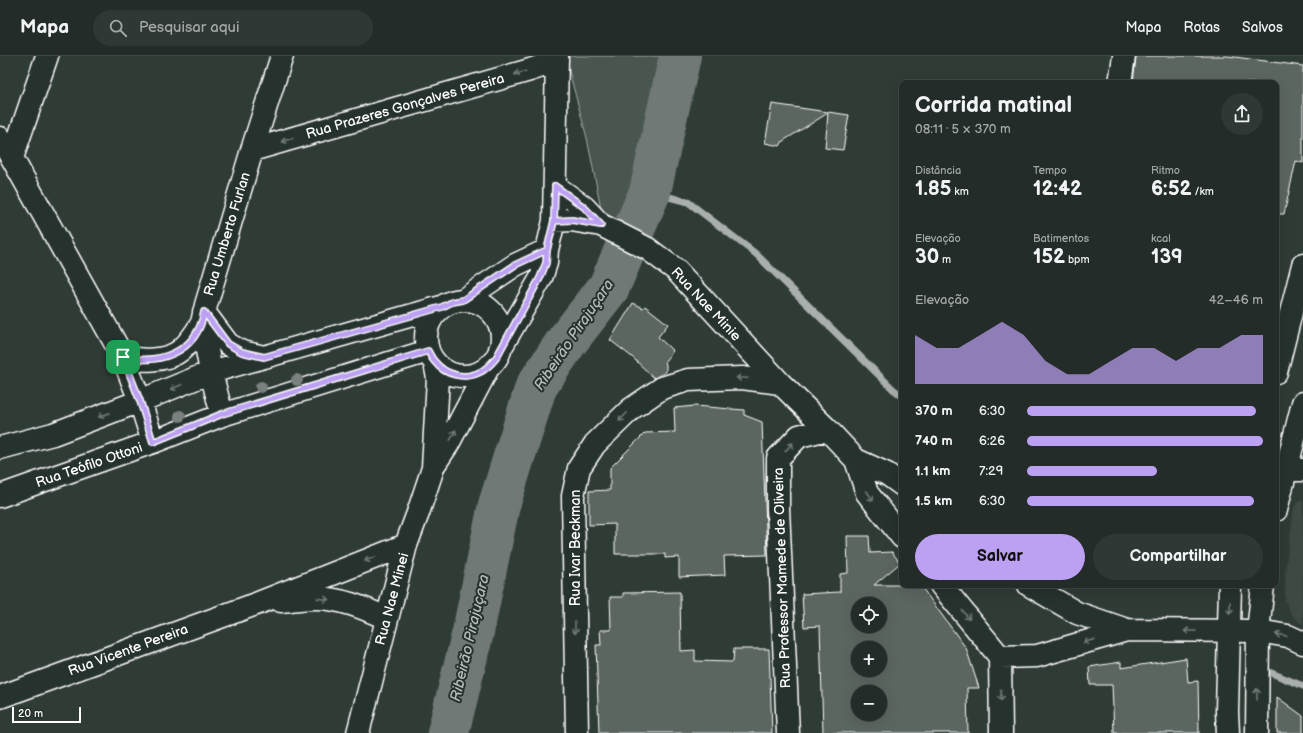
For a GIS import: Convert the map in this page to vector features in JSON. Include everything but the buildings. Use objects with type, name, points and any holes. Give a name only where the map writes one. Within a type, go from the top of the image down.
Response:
[{"type":"street","points":[[12,158],[47,56]]},
{"type":"street","name":"Rua Umberto Furlan","points":[[222,414],[212,372],[203,318],[252,150],[282,56]]},
{"type":"street","points":[[1120,80],[1124,56]]},
{"type":"street","name":"Rua Prazeres Gonçalves Pereira","points":[[252,150],[530,70],[557,58]]},
{"type":"street","name":"Rua Nae Minei","points":[[358,733],[386,618],[406,545],[433,468],[448,444],[540,278],[546,263],[547,250],[554,221],[557,58]]},
{"type":"street","points":[[0,138],[123,357],[140,401],[153,442]]},
{"type":"street","name":"Rua Nae Minie","points":[[555,186],[584,207],[603,226]]},
{"type":"street","name":"Rua Nae Minie","points":[[554,221],[572,220],[603,226],[648,249],[676,270],[780,384]]},
{"type":"street","points":[[463,300],[515,265],[547,250]]},
{"type":"street","points":[[1279,360],[1303,265]]},
{"type":"street","points":[[0,448],[53,434],[212,372],[463,300],[475,301],[486,306],[495,315],[500,325],[502,337],[495,358],[479,373],[468,376],[456,375],[444,371],[432,357],[426,338],[428,327],[433,316],[442,307]]},
{"type":"street","points":[[123,357],[137,360],[151,360],[166,357],[180,351],[192,338],[203,318],[228,344],[242,352],[264,357]]},
{"type":"street","name":"Rua Nae Minei","points":[[432,357],[438,378],[433,468]]},
{"type":"street","name":"Rua Teófilo Ottoni","points":[[0,496],[153,442],[222,414],[432,357]]},
{"type":"street","name":"Rua Ivar Beckman","points":[[577,733],[573,496],[580,468],[595,444],[631,409],[662,388],[688,380],[734,378],[780,384]]},
{"type":"street","points":[[780,384],[827,429],[856,460],[887,474],[899,483]]},
{"type":"street","points":[[1279,503],[1294,470],[1303,403]]},
{"type":"street","name":"Rua Professor Mamede de Oliveira","points":[[788,733],[778,508],[778,458],[799,436],[827,429]]},
{"type":"street","points":[[856,460],[867,493],[899,533]]},
{"type":"street","name":"Rua Vicente Pereira","points":[[0,697],[256,604],[406,545]]},
{"type":"street","points":[[943,588],[1000,657],[1001,733]]},
{"type":"street","points":[[1034,588],[1078,614],[1127,630]]},
{"type":"street","points":[[1228,733],[1230,588]]},
{"type":"street","points":[[1257,733],[1258,631],[1262,588]]},
{"type":"street","name":"Rua Vicente Pereira","points":[[256,604],[316,598],[336,600],[361,607],[386,618]]},
{"type":"street","points":[[1000,657],[1037,656],[1127,630],[1258,631],[1288,636],[1303,644]]},
{"type":"shaded area","points":[[565,56],[678,56],[646,165],[635,226],[604,223],[587,138]]},
{"type":"shaded area","points":[[1300,501],[1303,501],[1303,624],[1291,614],[1285,601],[1285,571],[1294,507]]},
{"type":"waterway","name":"Ribeirão Pirajuçara","points":[[448,733],[473,632],[499,505],[536,387],[567,341],[609,287],[650,192],[680,56]]},
{"type":"waterway","points":[[650,192],[688,202],[756,254],[899,394]]},
{"type":"waterway","points":[[1269,672],[1303,686]]},
{"type":"route","points":[[123,357],[137,360],[151,360],[166,357],[180,351],[192,338],[202,323],[204,312],[228,344],[242,352],[264,357],[463,300],[515,265],[547,250],[554,221],[572,220],[601,225],[584,207],[555,186],[554,221],[547,250],[546,263],[540,278],[496,358],[489,366],[479,373],[468,376],[456,375],[444,371],[435,363],[428,351],[222,414],[153,442],[140,401],[123,357]]}]
